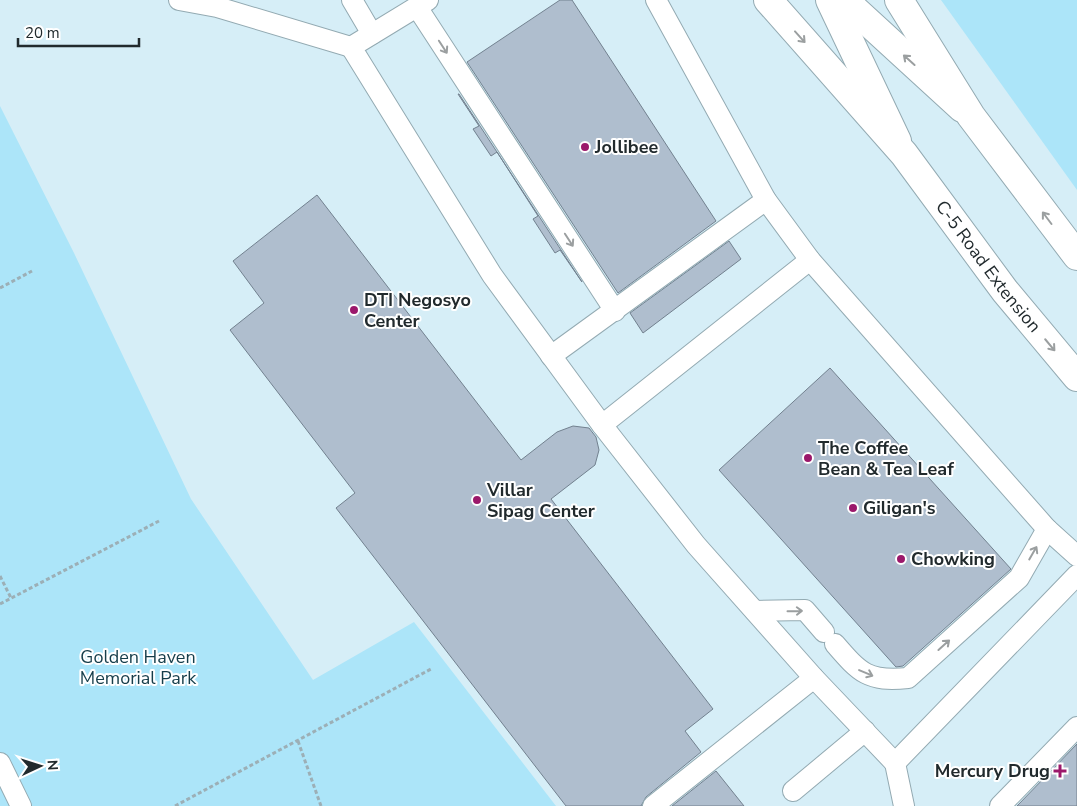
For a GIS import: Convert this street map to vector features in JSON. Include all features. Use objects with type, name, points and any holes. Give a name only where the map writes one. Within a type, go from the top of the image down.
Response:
[{"type":"main road","name":"C-5 Road Extension","points":[[768,0],[904,154],[1004,291],[1077,377]]},
{"type":"main road","name":"C-5 Road Extension","points":[[830,0],[904,154]]},
{"type":"main road","points":[[844,0],[971,116]]},
{"type":"main road","points":[[899,0],[971,116],[1077,256]]},
{"type":"lane","points":[[179,0],[215,3],[351,47],[492,275],[602,426],[696,545],[814,678],[895,763],[904,806]]},
{"type":"lane","points":[[352,0],[372,34]]},
{"type":"lane","points":[[656,0],[766,200],[810,260],[1047,529],[1077,556]]},
{"type":"lane","points":[[351,47],[423,3],[615,311]]},
{"type":"lane","points":[[551,356],[766,200]]},
{"type":"lane","points":[[602,426],[810,260]]},
{"type":"lane","points":[[755,611],[805,610],[858,670],[867,676],[891,680],[908,678],[1019,578],[1047,529]]},
{"type":"lane","points":[[895,763],[1077,575]]},
{"type":"lane","points":[[653,806],[814,678]]},
{"type":"lane","points":[[1000,806],[1077,728]]},
{"type":"lane","points":[[793,791],[864,731]]},
{"type":"lane","points":[[0,764],[18,805]]},
{"type":"path","points":[[0,288],[32,272]]},
{"type":"path","points":[[0,604],[159,521]]},
{"type":"path","points":[[0,576],[11,598]]},
{"type":"path","points":[[175,806],[430,669]]},
{"type":"path","points":[[298,741],[321,806]]},
{"type":"green space","points":[[941,0],[1077,0],[1077,190]]},
{"type":"green space","name":"Golden Haven Memorial Park","points":[[0,106],[74,253],[191,499],[313,680],[414,622],[556,806],[0,806]]},
{"type":"building","name":"Jollibee","points":[[560,0],[572,0],[716,221],[618,293],[467,62]]},
{"type":"building","points":[[458,94],[497,152],[491,156],[473,129],[479,126]]},
{"type":"building","points":[[500,156],[582,282],[560,250],[555,253],[533,219],[538,216]]},
{"type":"building","name":"Villar Sipag Center","points":[[317,195],[521,460],[557,432],[573,426],[589,428],[596,437],[599,450],[595,465],[551,499],[713,709],[685,731],[701,752],[646,797],[641,806],[566,806],[336,508],[355,493],[230,330],[264,303],[233,261]]},
{"type":"building","points":[[729,241],[741,259],[643,333],[630,313]]},
{"type":"building","points":[[830,368],[1011,569],[903,666],[896,667],[719,470]]},
{"type":"building","name":"Mercury Drug","points":[[1077,744],[1077,806],[1017,806]]},
{"type":"building","points":[[716,771],[744,806],[672,806]]},
{"type":"place","name":"Jollibee","points":[[585,147]]},
{"type":"place","name":"DTI Negosyo Center","points":[[354,310]]},
{"type":"place","name":"The Coffee Bean & Tea Leaf","points":[[808,458]]},
{"type":"place","name":"Villar Sipag Center","points":[[477,500]]},
{"type":"place","name":"Giligan's","points":[[853,508]]},
{"type":"place","name":"Chowking","points":[[901,559]]},
{"type":"place","name":"Mercury Drug","points":[[1060,771]]}]
